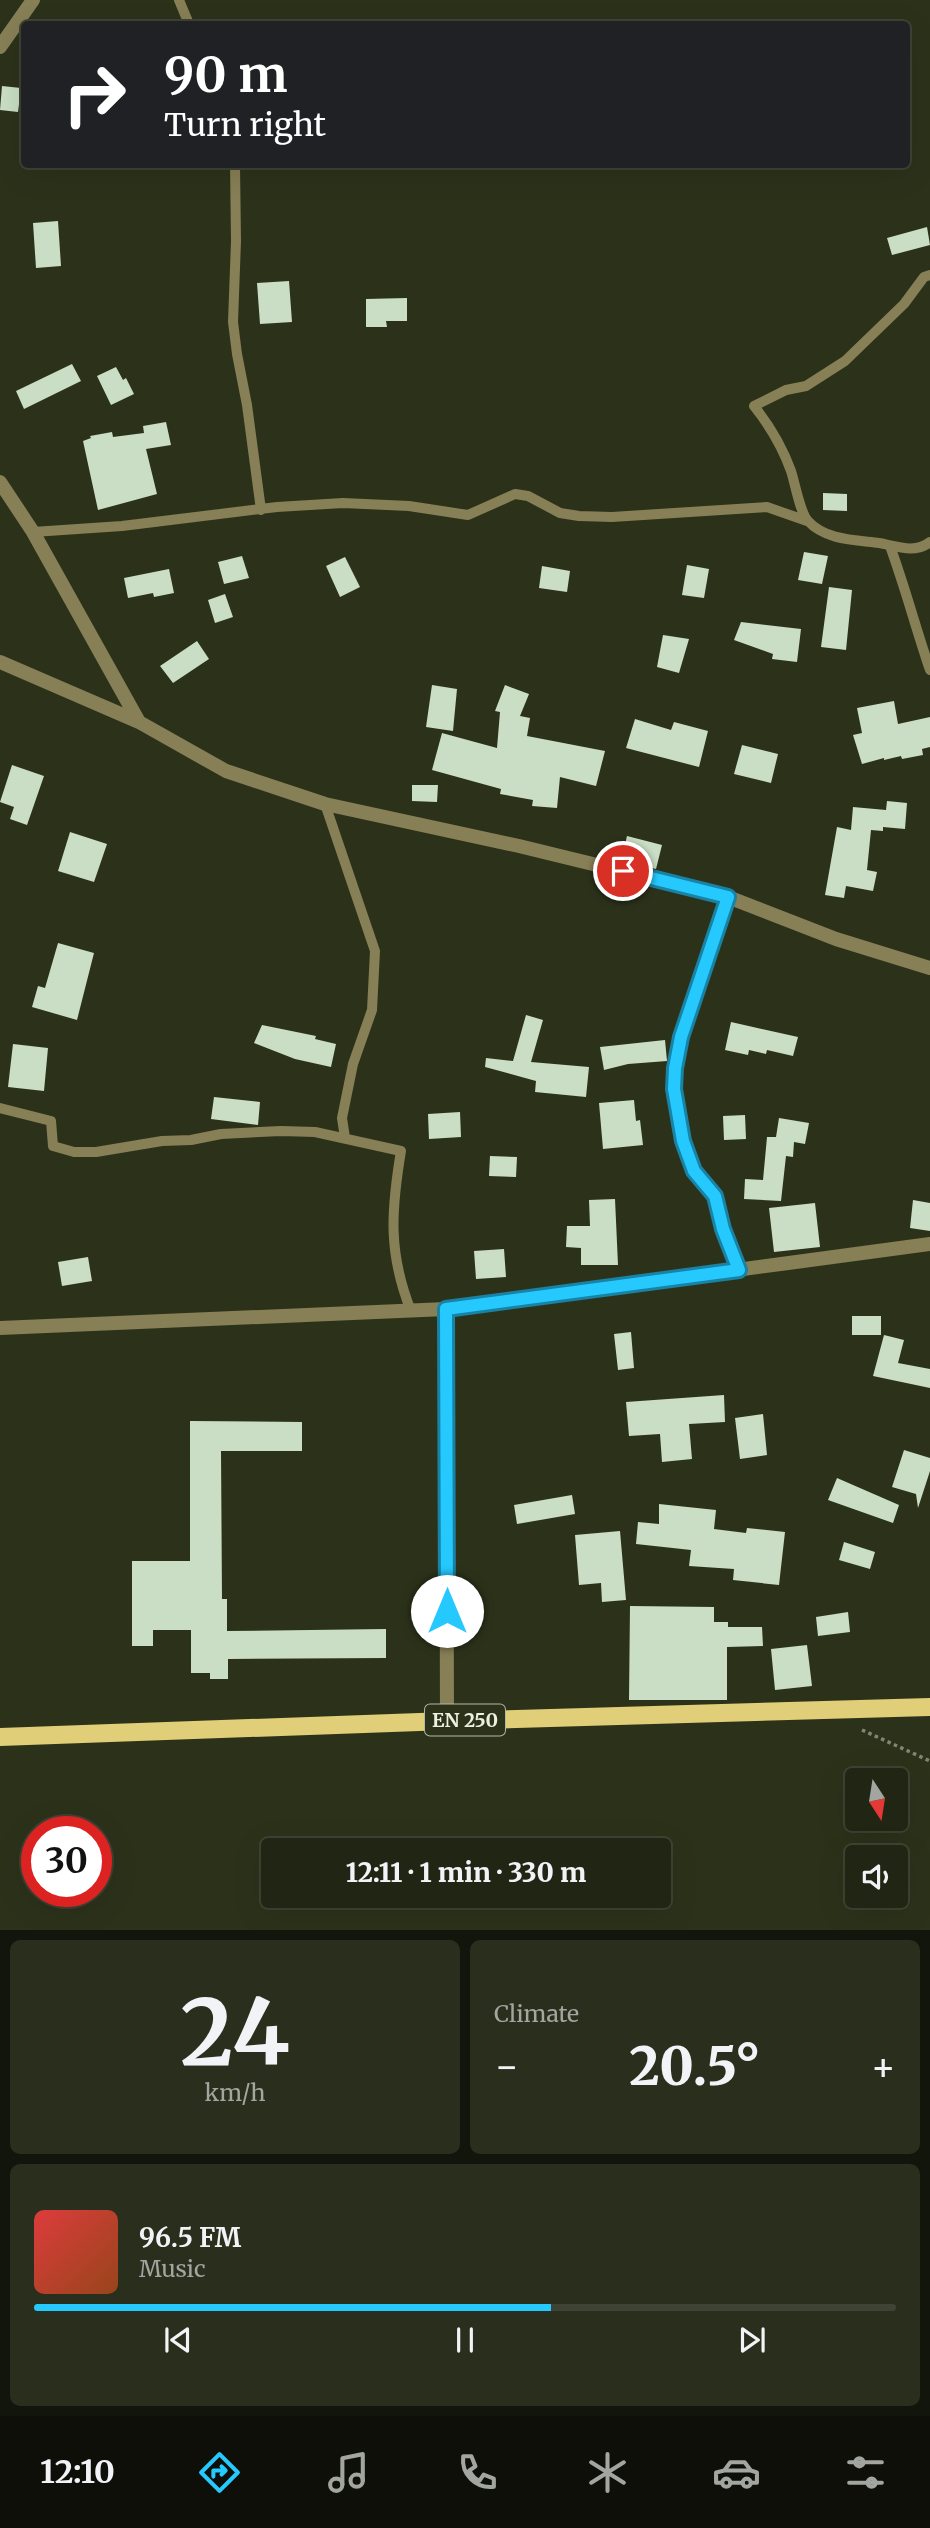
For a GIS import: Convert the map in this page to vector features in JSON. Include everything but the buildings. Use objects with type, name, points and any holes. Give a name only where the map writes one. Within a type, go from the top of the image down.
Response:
[{"type":"main road","name":"EN 250","points":[[0,1737],[930,1707]]},
{"type":"street","points":[[0,47],[33,0]]},
{"type":"street","points":[[0,482],[33,532],[139,722]]},
{"type":"street","points":[[0,662],[139,722],[226,772],[325,804],[519,846],[728,897],[836,939],[930,968]]},
{"type":"street","points":[[0,1328],[446,1309],[930,1244]]},
{"type":"street","points":[[446,1309],[447,1721]]},
{"type":"lane","points":[[179,0],[188,21]]},
{"type":"lane","points":[[235,168],[233,322],[261,510]]},
{"type":"lane","points":[[807,521],[790,468],[775,433],[754,406],[786,390],[806,386],[845,361],[904,304],[924,277],[930,275]]},
{"type":"lane","points":[[33,532],[122,526],[343,503],[409,506],[468,515],[515,494],[528,496],[559,513],[579,516],[611,517],[767,507],[807,521],[826,533],[850,541],[908,548],[923,547],[930,542]]},
{"type":"lane","points":[[890,546],[906,587],[911,612],[930,670]]},
{"type":"lane","points":[[325,804],[375,951],[372,1010],[353,1065],[342,1118],[345,1138]]},
{"type":"lane","points":[[728,897],[683,1027],[674,1089],[683,1141],[694,1171],[715,1196],[723,1229],[739,1270]]},
{"type":"lane","points":[[0,1108],[51,1121],[52,1146],[74,1152],[96,1153],[162,1141],[191,1140],[248,1131],[314,1132],[401,1150],[392,1233],[395,1259],[411,1311]]},
{"type":"path","points":[[858,1728],[930,1761]]},
{"type":"route","points":[[447,1611],[446,1309],[739,1270],[723,1229],[715,1196],[694,1171],[683,1141],[674,1089],[675,1068],[689,1008],[728,897],[623,871]]}]
